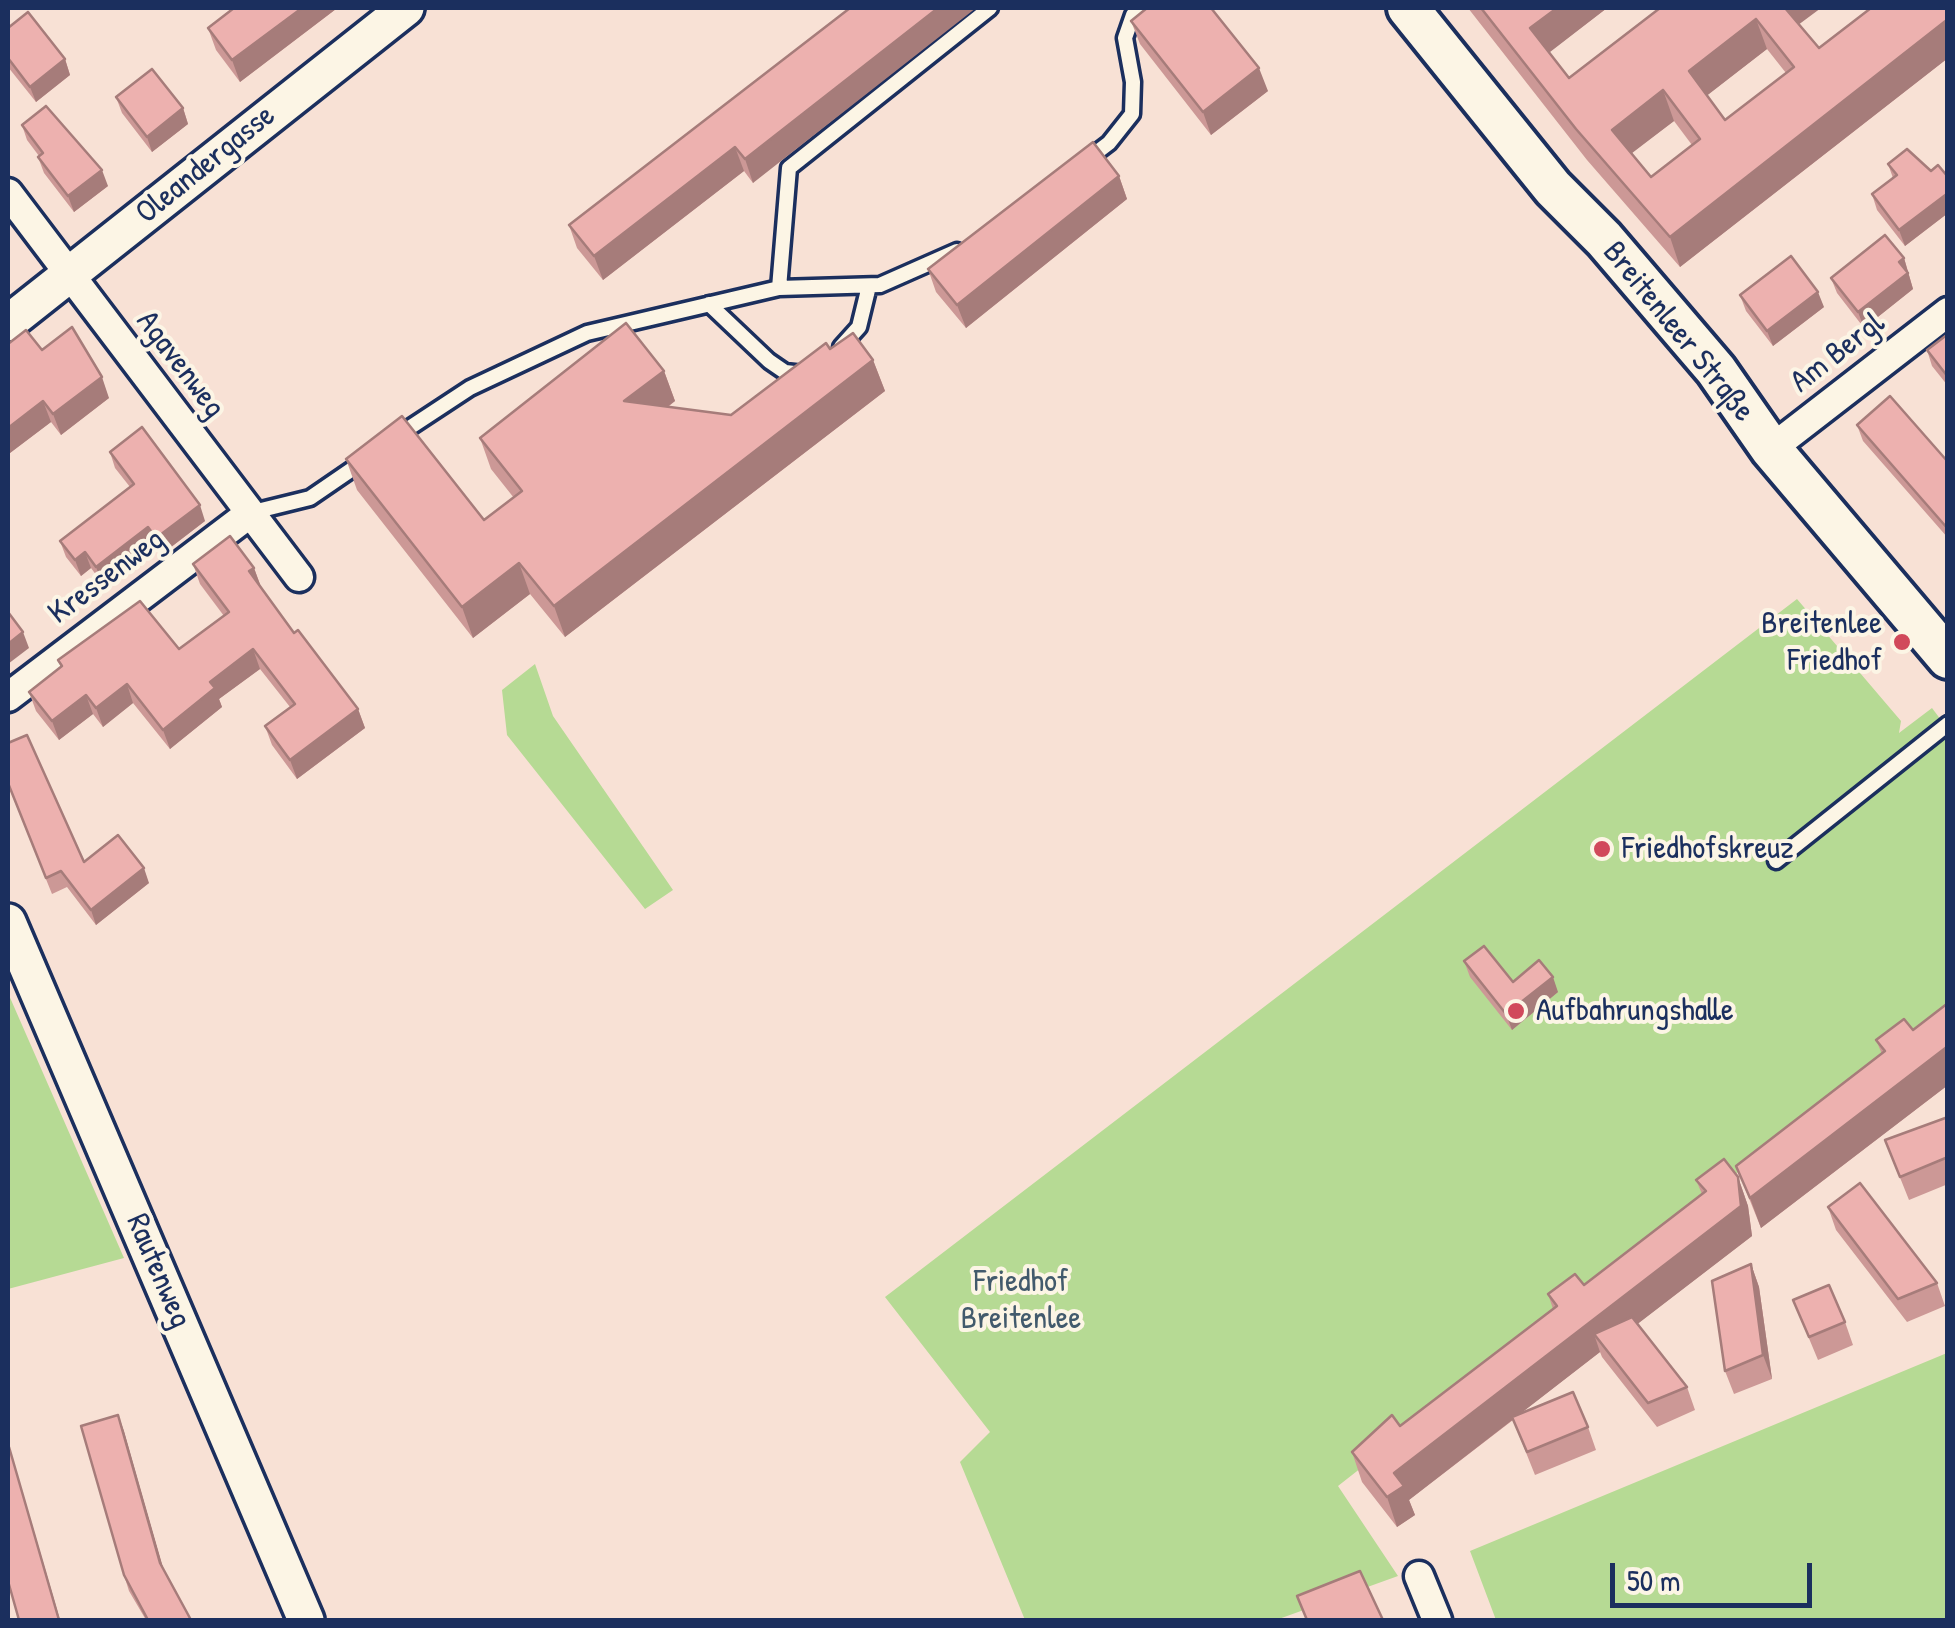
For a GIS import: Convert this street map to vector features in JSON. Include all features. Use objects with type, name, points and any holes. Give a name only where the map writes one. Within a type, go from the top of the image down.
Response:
[{"type":"main road","name":"Breitenleer Straße","points":[[1408,8],[1553,188],[1604,239],[1716,370],[1771,449],[1948,658]]},
{"type":"street","name":"Oleandergasse","points":[[8,323],[406,8]]},
{"type":"street","name":"Agavenweg","points":[[8,193],[299,578]]},
{"type":"street","name":"Am Bergl","points":[[1771,449],[1948,312]]},
{"type":"street","name":"Kressenweg","points":[[8,696],[248,514]]},
{"type":"street","name":"Rautenweg","points":[[8,922],[306,1620]]},
{"type":"street","points":[[1420,1576],[1437,1620]]},
{"type":"lane","points":[[779,288],[789,168],[990,8]]},
{"type":"lane","points":[[1080,166],[1109,143],[1132,114],[1133,82],[1125,38],[1132,14],[1141,8]]},
{"type":"lane","points":[[385,444],[470,388],[588,332],[779,288],[870,286],[916,271],[977,242]]},
{"type":"lane","points":[[835,355],[858,327],[870,286]]},
{"type":"lane","points":[[709,304],[785,372],[802,375],[818,365]]},
{"type":"lane","points":[[248,514],[310,498],[372,455]]},
{"type":"lane","points":[[1776,861],[1948,724]]},
{"type":"green space","name":"Friedhof Breitenlee","points":[[1797,599],[1901,721],[1899,733],[1932,708],[1947,728],[1947,1008],[1338,1486],[1398,1576],[1276,1620],[1025,1620],[960,1462],[990,1432],[885,1297]]},
{"type":"green space","points":[[535,664],[553,716],[673,890],[645,909],[507,735],[502,690]]},
{"type":"green space","points":[[8,993],[124,1258],[8,1289]]},
{"type":"green space","points":[[1947,1353],[1947,1620],[1496,1620],[1470,1551]]},
{"type":"building","points":[[234,8],[302,8],[232,60],[208,28]]},
{"type":"building","points":[[850,8],[938,8],[745,159],[735,147],[594,256],[569,225]]},
{"type":"building","points":[[1147,8],[1211,8],[1259,68],[1203,112],[1131,21]]},
{"type":"building","points":[[1481,8],[1557,8],[1530,28],[1569,78],[1660,8],[1785,8],[1819,48],[1871,8],[1948,8],[1948,19],[1670,237],[1576,129]],"holes":[[[1756,19],[1794,67],[1725,120],[1689,71]],[[1663,90],[1700,139],[1651,177],[1612,130]]]},
{"type":"building","points":[[28,12],[65,59],[30,87],[8,58],[8,28]]},
{"type":"building","points":[[152,69],[183,108],[147,137],[116,97]]},
{"type":"building","points":[[46,106],[102,170],[68,196],[38,157],[43,153],[22,125]]},
{"type":"building","points":[[1093,142],[1119,176],[957,305],[928,269]]},
{"type":"building","points":[[1907,149],[1931,171],[1938,165],[1948,177],[1948,193],[1899,230],[1872,194],[1897,175],[1888,164]]},
{"type":"building","points":[[1885,235],[1904,258],[1899,262],[1908,273],[1858,312],[1831,278]]},
{"type":"building","points":[[1791,256],[1818,292],[1767,331],[1740,295]]},
{"type":"building","points":[[626,323],[664,371],[624,401],[731,415],[826,343],[830,349],[853,333],[873,360],[554,606],[519,563],[462,607],[346,459],[402,416],[484,520],[522,491],[480,438]]},
{"type":"building","points":[[72,327],[102,377],[53,414],[43,401],[8,428],[8,344],[26,330],[42,350]]},
{"type":"building","points":[[1948,334],[1948,377],[1927,350]]},
{"type":"building","points":[[1890,396],[1948,462],[1948,529],[1857,425]]},
{"type":"building","points":[[142,427],[200,505],[156,538],[148,527],[96,567],[85,552],[75,560],[60,541],[134,484],[110,452]]},
{"type":"building","points":[[230,536],[254,568],[249,571],[294,633],[298,630],[358,709],[290,760],[265,726],[295,704],[253,649],[210,682],[215,688],[163,730],[127,684],[96,708],[86,695],[52,721],[29,692],[62,666],[58,660],[140,601],[179,649],[229,612],[193,564]]},
{"type":"building","points":[[8,612],[23,632],[8,644]]},
{"type":"building","points":[[27,735],[84,862],[118,835],[144,868],[91,910],[61,871],[46,878],[8,783],[8,743]]},
{"type":"building","points":[[1484,946],[1513,982],[1539,960],[1553,977],[1506,1014],[1464,961]]},
{"type":"building","points":[[1948,1003],[1948,1046],[1750,1198],[1736,1166],[1885,1051],[1876,1040],[1904,1019],[1913,1030]]},
{"type":"building","points":[[1948,1117],[1948,1157],[1900,1177],[1885,1140]]},
{"type":"building","points":[[1724,1159],[1738,1177],[1741,1206],[1394,1473],[1404,1486],[1387,1497],[1352,1452],[1392,1415],[1400,1426],[1557,1306],[1548,1294],[1575,1274],[1584,1285],[1706,1191],[1696,1180]]},
{"type":"building","points":[[1860,1183],[1937,1283],[1898,1299],[1828,1207]]},
{"type":"building","points":[[1751,1264],[1763,1355],[1725,1371],[1712,1281]]},
{"type":"building","points":[[1829,1285],[1845,1322],[1809,1337],[1793,1300]]},
{"type":"building","points":[[1632,1317],[1687,1387],[1648,1403],[1594,1334]]},
{"type":"building","points":[[1573,1392],[1588,1427],[1527,1452],[1512,1417]]},
{"type":"building","points":[[118,1415],[160,1563],[191,1620],[148,1620],[124,1575],[81,1426]]},
{"type":"building","points":[[8,1447],[59,1620],[19,1620],[8,1581]]},
{"type":"building","points":[[1360,1571],[1383,1620],[1307,1620],[1297,1596]]},
{"type":"place","name":"Breitenlee Friedhof","points":[[1902,642]]},
{"type":"place","name":"Friedhofskreuz","points":[[1602,849]]},
{"type":"place","name":"Aufbahrungshalle","points":[[1516,1011]]}]
